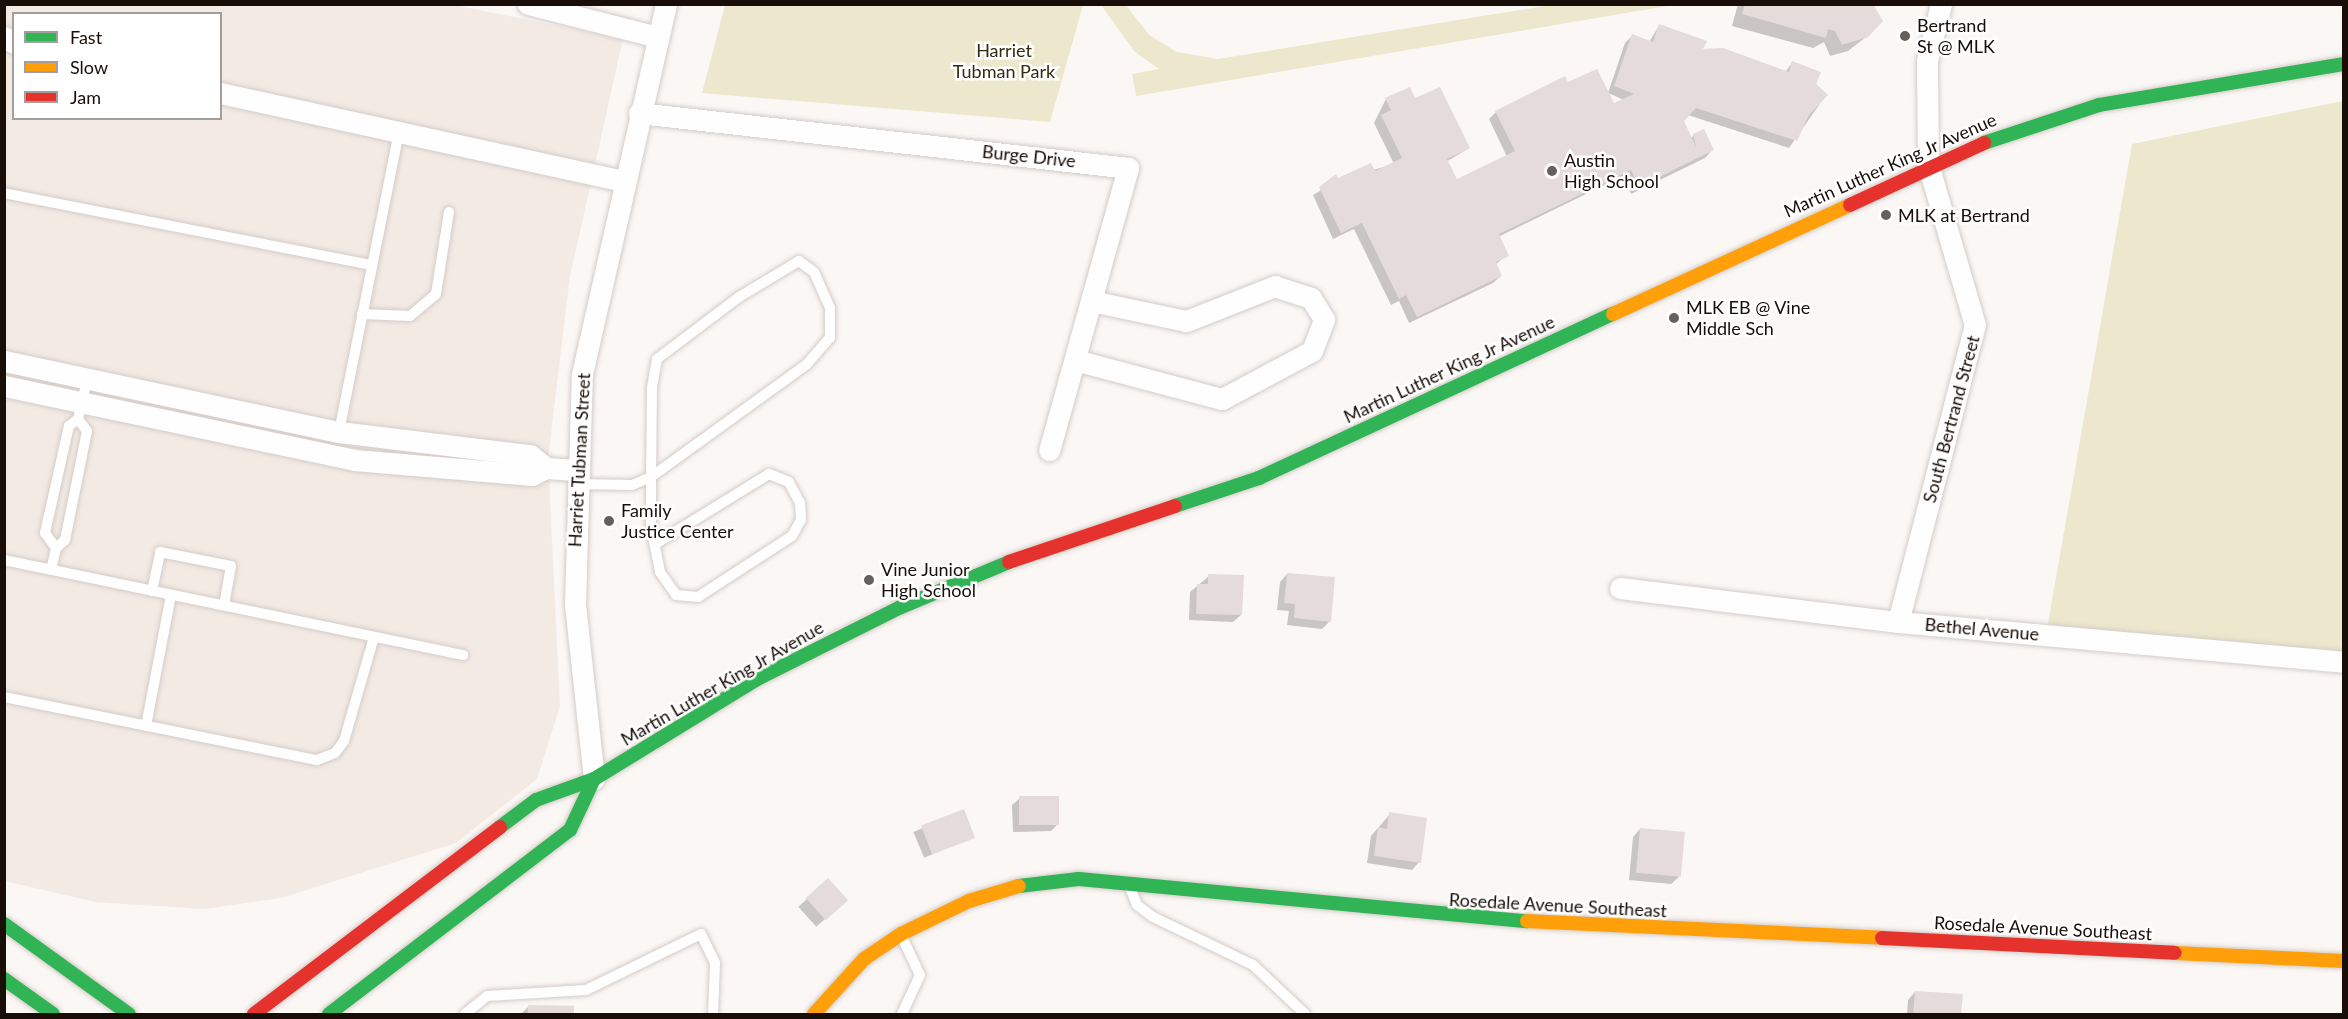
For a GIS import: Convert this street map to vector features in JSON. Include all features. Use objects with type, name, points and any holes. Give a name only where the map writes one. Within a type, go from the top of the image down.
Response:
[{"type":"main road","name":"Martin Luther King Jr Avenue","points":[[254,1014],[536,800],[594,779],[757,680],[901,607],[994,567],[1259,478],[1928,164],[2017,128],[2099,105],[2342,60]]},
{"type":"main road","points":[[329,1014],[570,830],[594,779]]},
{"type":"main road","name":"Rosedale Avenue Southeast","points":[[814,1014],[864,959],[901,934],[969,901],[1023,885],[1127,881],[1212,896],[1454,917],[2343,961]]},
{"type":"main road","points":[[4,924],[129,1014]]},
{"type":"main road","points":[[4,979],[53,1014]]},
{"type":"street","points":[[528,4],[657,37]]},
{"type":"street","name":"Harriet Tubman Street","points":[[594,779],[575,605],[575,477],[582,374],[639,113],[666,4]]},
{"type":"street","name":"South Bertrand Street","points":[[1898,622],[1975,325],[1928,164],[1927,61],[1941,4]]},
{"type":"street","points":[[222,93],[624,181]]},
{"type":"street","name":"Burge Drive","points":[[639,113],[1128,168],[1049,450]]},
{"type":"street","points":[[1075,360],[1222,399],[1312,351],[1324,320],[1311,297],[1275,286],[1186,321],[1091,300]]},
{"type":"street","points":[[4,361],[339,432],[530,454],[546,468],[575,477]]},
{"type":"street","points":[[4,386],[80,411],[354,460],[532,476],[546,468]]},
{"type":"street","name":"Bethel Avenue","points":[[1620,588],[1898,622],[2343,662]]},
{"type":"lane","points":[[339,432],[399,132]]},
{"type":"lane","points":[[4,192],[372,265]]},
{"type":"lane","points":[[362,314],[410,316],[436,294],[449,212]]},
{"type":"lane","points":[[575,477],[632,485],[651,477],[807,364],[830,338],[830,308],[814,272],[799,261],[739,297],[657,359],[651,477],[655,544],[660,572],[676,595],[698,597],[792,537],[801,520],[800,502],[789,482],[769,474],[655,544]]},
{"type":"lane","points":[[56,548],[45,533],[69,426],[80,411],[87,380]]},
{"type":"lane","points":[[51,570],[56,548],[65,540],[87,431],[80,411]]},
{"type":"lane","points":[[152,591],[160,552],[231,566],[224,605]]},
{"type":"lane","points":[[4,560],[463,655]]},
{"type":"lane","points":[[146,726],[171,595]]},
{"type":"lane","points":[[4,698],[289,757],[326,756],[344,741],[354,719],[375,637]]},
{"type":"lane","points":[[1127,881],[1137,905],[1153,917],[1253,965],[1305,1014]]},
{"type":"lane","points":[[465,1014],[487,996],[586,990],[701,934],[715,963],[713,1014]]},
{"type":"lane","points":[[901,934],[920,975],[902,1014]]},
{"type":"shaded area","points":[[5,5],[454,5],[623,39],[570,276],[548,458],[560,706],[537,779],[456,843],[281,898],[204,909],[95,902],[5,881]]},
{"type":"green space","name":"Harriet Tubman Park","points":[[725,4],[1083,5],[1050,122],[702,93]]},
{"type":"green space","points":[[1101,5],[1126,5],[1149,35],[1177,52],[1218,59],[1551,5],[1673,5],[1136,96],[1132,74],[1159,69],[1135,52]]},
{"type":"green space","points":[[2343,101],[2343,652],[2046,635],[2132,144]]},
{"type":"building","points":[[1745,4],[1873,4],[1883,21],[1868,37],[1842,45],[1835,31],[1828,29],[1826,38],[1742,14]]},
{"type":"building","name":"Austin High School","points":[[1659,24],[1707,41],[1703,49],[1723,48],[1789,72],[1792,61],[1821,72],[1816,84],[1828,95],[1809,115],[1797,141],[1696,108],[1684,121],[1696,147],[1693,134],[1704,129],[1714,150],[1639,187],[1631,170],[1499,234],[1509,256],[1496,262],[1502,276],[1417,317],[1406,295],[1399,299],[1362,223],[1341,233],[1319,187],[1336,174],[1338,178],[1371,163],[1375,171],[1402,158],[1381,115],[1391,110],[1385,98],[1410,87],[1415,98],[1440,87],[1470,148],[1447,159],[1457,179],[1515,151],[1495,111],[1565,76],[1568,82],[1597,69],[1614,103],[1634,94],[1614,86],[1632,34],[1653,42]]},
{"type":"building","points":[[1287,573],[1335,577],[1331,622],[1294,618],[1295,604],[1284,603]]},
{"type":"building","points":[[1208,574],[1244,575],[1242,615],[1196,614],[1197,584],[1208,584]]},
{"type":"building","points":[[1019,796],[1059,796],[1059,825],[1019,825]]},
{"type":"building","points":[[964,809],[975,838],[932,854],[921,825]]},
{"type":"building","points":[[1389,812],[1427,818],[1421,863],[1374,856],[1378,827],[1387,829]]},
{"type":"building","points":[[1640,828],[1685,832],[1681,877],[1636,873]]},
{"type":"building","points":[[828,878],[848,900],[826,920],[806,898]]},
{"type":"building","points":[[1915,991],[1963,994],[1961,1014],[1913,1014]]},
{"type":"building","points":[[528,1005],[574,1006],[574,1014],[528,1014]]},
{"type":"traffic: fast","points":[[1984,143],[2099,105],[2344,64]]},
{"type":"traffic: fast","points":[[1175,506],[1259,478],[1613,314]]},
{"type":"traffic: fast","points":[[500,827],[536,800],[594,779],[757,679],[901,607],[1009,562]]},
{"type":"traffic: fast","points":[[329,1014],[570,830],[594,779]]},
{"type":"traffic: fast","points":[[1019,886],[1079,879],[1527,921]]},
{"type":"traffic: fast","points":[[4,924],[129,1014]]},
{"type":"traffic: fast","points":[[4,979],[53,1014]]},
{"type":"traffic: slow","points":[[1613,314],[1850,205]]},
{"type":"traffic: slow","points":[[814,1014],[864,959],[901,934],[969,901],[1019,886]]},
{"type":"traffic: slow","points":[[1527,921],[1882,938]]},
{"type":"traffic: slow","points":[[2175,953],[2344,961]]},
{"type":"traffic: jam","points":[[1850,205],[1984,143]]},
{"type":"traffic: jam","points":[[1009,562],[1175,506]]},
{"type":"traffic: jam","points":[[254,1014],[500,827]]},
{"type":"traffic: jam","points":[[1882,938],[2175,953]]},
{"type":"place","name":"Bertrand St @ MLK","points":[[1905,36]]},
{"type":"place","name":"Austin High School","points":[[1552,171]]},
{"type":"place","name":"MLK at Bertrand","points":[[1886,215]]},
{"type":"place","name":"MLK EB @ Vine Middle Sch","points":[[1674,318]]},
{"type":"place","name":"Family Justice Center","points":[[609,521]]},
{"type":"place","name":"Vine Junior High School","points":[[869,580]]}]
